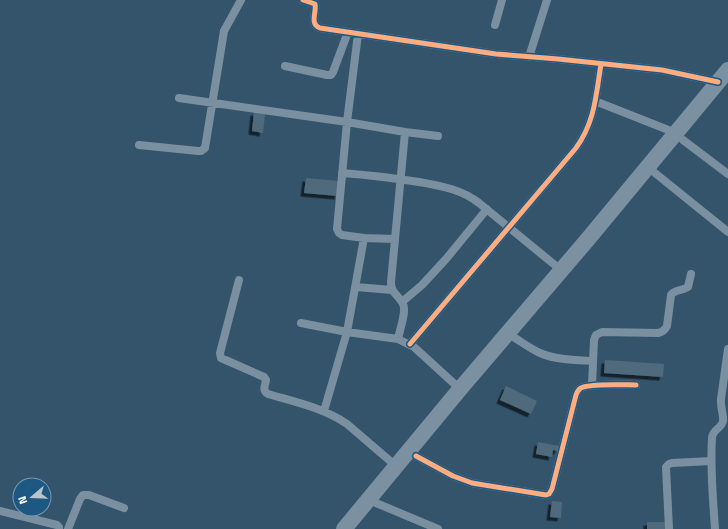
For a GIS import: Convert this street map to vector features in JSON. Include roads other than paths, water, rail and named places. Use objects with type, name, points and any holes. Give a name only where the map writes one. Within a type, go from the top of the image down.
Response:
[{"type":"highway","points":[[344,529],[561,270],[723,84],[728,70]]},
{"type":"highway","points":[[355,529],[566,276],[655,173],[679,136]]},
{"type":"street","points":[[139,144],[198,151],[203,150],[206,145],[224,31],[241,0]]},
{"type":"street","points":[[303,0],[315,4],[316,8],[314,22],[315,26],[320,28],[496,54],[662,70],[723,84]]},
{"type":"street","points":[[495,25],[502,0]]},
{"type":"street","points":[[529,57],[547,0]]},
{"type":"street","points":[[285,66],[331,75],[348,32]]},
{"type":"street","points":[[358,34],[347,122],[337,229],[342,234],[364,238],[395,239]]},
{"type":"street","points":[[410,344],[580,144],[588,127],[593,110],[601,64]]},
{"type":"street","points":[[179,98],[438,136]]},
{"type":"street","points":[[595,101],[679,136],[728,174]]},
{"type":"street","points":[[398,339],[404,307],[402,302],[392,290],[390,282],[406,132]]},
{"type":"street","points":[[342,172],[401,179],[445,187],[470,196],[561,270]]},
{"type":"street","points":[[655,173],[728,232]]},
{"type":"street","points":[[402,302],[446,259],[487,209]]},
{"type":"street","points":[[324,411],[348,332],[364,238]]},
{"type":"street","points":[[592,385],[595,336],[602,332],[658,333],[664,331],[667,326],[671,294],[688,287],[691,274]]},
{"type":"street","points":[[239,280],[220,352],[221,358],[264,377],[266,380],[264,390],[268,394],[324,411],[347,424],[396,466]]},
{"type":"street","points":[[356,287],[392,290]]},
{"type":"street","points":[[301,323],[348,332],[398,339],[410,344],[460,389]]},
{"type":"street","points":[[515,338],[540,353],[549,356],[593,361]]},
{"type":"street","points":[[715,529],[711,461],[713,434],[724,420],[720,405],[728,348]]},
{"type":"street","points":[[416,456],[453,476],[472,483],[549,494],[552,489],[578,391],[581,388],[592,385],[636,385]]},
{"type":"street","points":[[669,529],[666,467],[672,463],[711,461]]},
{"type":"street","points":[[68,529],[83,495],[89,495],[124,508]]},
{"type":"street","points":[[376,503],[438,529]]},
{"type":"street","points":[[0,511],[57,525],[59,529]]}]
